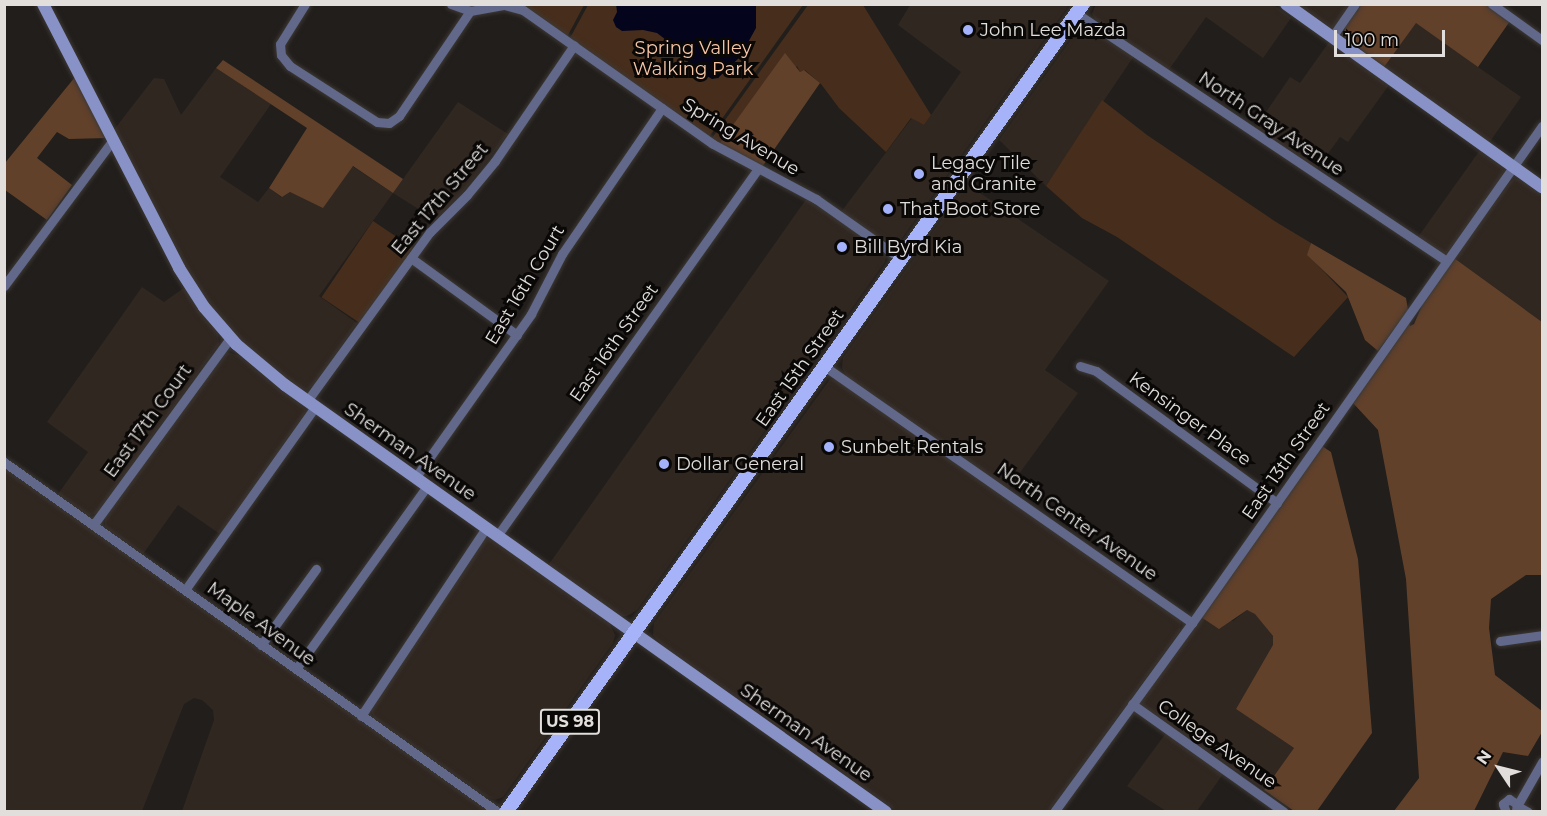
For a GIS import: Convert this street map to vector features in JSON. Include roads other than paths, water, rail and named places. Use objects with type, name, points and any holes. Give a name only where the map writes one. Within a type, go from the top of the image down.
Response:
[{"type":"main road","name":"East 15th Street","points":[[506,812],[1079,9]]},
{"type":"street","name":"Sherman Avenue","points":[[43,4],[185,279],[204,307],[230,338],[270,374],[311,404],[886,812]]},
{"type":"street","points":[[305,4],[280,44],[281,55],[290,66],[377,122],[389,123],[399,116],[470,11],[451,4]]},
{"type":"street","points":[[1286,4],[1542,187]]},
{"type":"street","points":[[1332,38],[1355,4]]},
{"type":"street","points":[[1492,4],[1542,40]]},
{"type":"street","name":"Spring Avenue","points":[[470,11],[504,5],[514,6],[574,45],[713,144],[816,199],[900,259]]},
{"type":"street","name":"North Gray Avenue","points":[[1079,9],[1447,261]]},
{"type":"street","name":"East 17th Street","points":[[185,590],[411,258],[430,232],[467,195],[495,161],[574,45]]},
{"type":"street","name":"East 16th Court","points":[[416,478],[531,314],[562,254],[662,108]]},
{"type":"street","name":"East 13th Street","points":[[1054,812],[1192,623],[1542,126]]},
{"type":"street","points":[[4,286],[113,140]]},
{"type":"street","name":"East 16th Street","points":[[497,536],[758,169]]},
{"type":"street","points":[[411,258],[517,334]]},
{"type":"street","name":"East 17th Court","points":[[94,524],[230,338]]},
{"type":"street","name":"North Center Avenue","points":[[824,366],[1192,623]]},
{"type":"street","name":"Kensinger Place","points":[[1080,366],[1096,371],[1277,502]]},
{"type":"street","name":"Maple Avenue","points":[[4,462],[498,812]]},
{"type":"street","points":[[296,669],[427,486]]},
{"type":"street","points":[[361,716],[486,528]]},
{"type":"street","points":[[261,645],[316,569]]},
{"type":"street","points":[[1500,641],[1542,635]]},
{"type":"street","name":"College Avenue","points":[[1132,704],[1284,812]]},
{"type":"street","points":[[1516,809],[1542,762]]},
{"type":"street","points":[[1506,812],[1503,806],[1507,799],[1514,800],[1516,809]]},
{"type":"street","points":[[1516,809],[1528,812]]},
{"type":"water","points":[[616,4],[756,5],[756,28],[740,57],[718,78],[712,79],[692,67],[678,49],[657,33],[643,30],[622,31],[616,27],[613,20],[617,12]]},
{"type":"place","name":"John Lee Mazda","points":[[968,30]]},
{"type":"place","name":"Legacy Tile and Granite","points":[[919,174]]},
{"type":"place","name":"That Boot Store","points":[[888,209]]},
{"type":"place","name":"Bill Byrd Kia","points":[[842,247]]},
{"type":"place","name":"Sunbelt Rentals","points":[[829,447]]},
{"type":"place","name":"Dollar General","points":[[664,464]]},
{"type":"park label","name":"Spring Valley Walking Park","points":[[693,59]]}]
